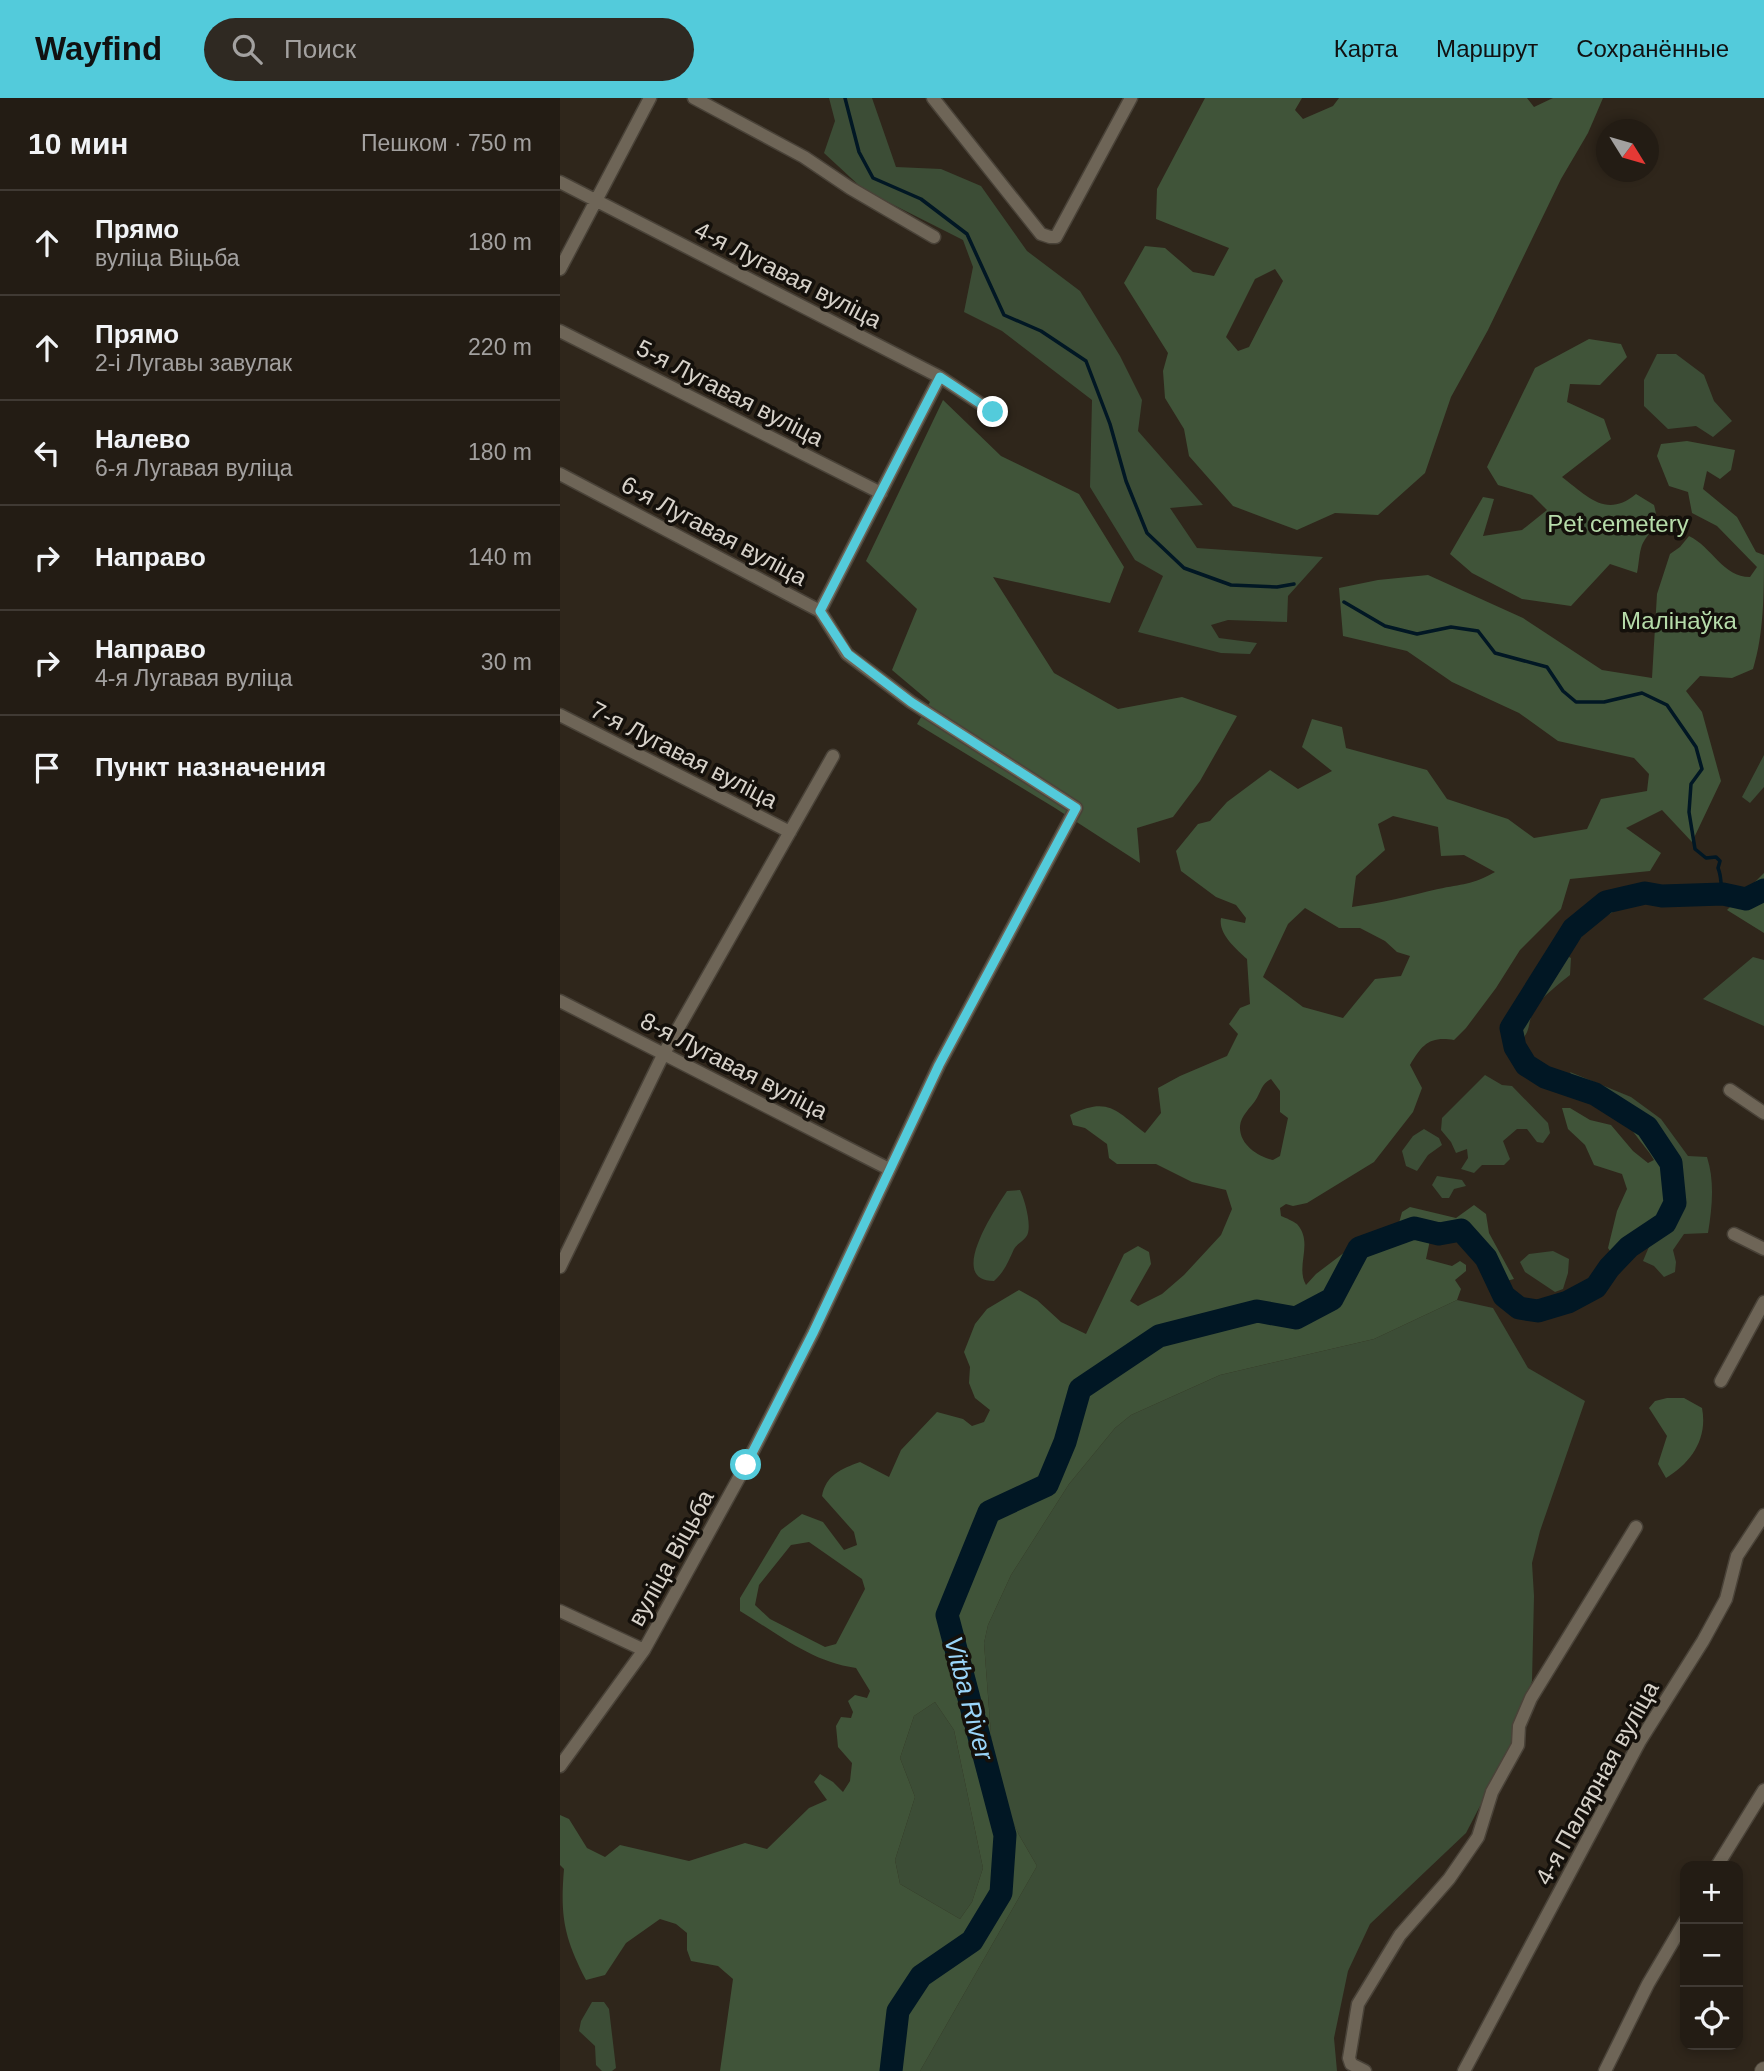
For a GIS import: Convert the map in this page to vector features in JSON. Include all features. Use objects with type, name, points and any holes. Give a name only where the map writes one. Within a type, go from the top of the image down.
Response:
[{"type":"street","points":[[560,270],[650,98]]},
{"type":"street","points":[[694,98],[804,157],[850,188],[934,237]]},
{"type":"street","points":[[933,98],[1041,234],[1050,237],[1056,237],[1131,98]]},
{"type":"street","name":"4-я Лугавая вуліца","points":[[560,182],[940,377],[993,412]]},
{"type":"street","name":"5-я Лугавая вуліца","points":[[560,331],[881,494]]},
{"type":"street","points":[[820,611],[940,377]]},
{"type":"street","name":"6-я Лугавая вуліца","points":[[560,474],[820,611],[848,654],[911,702],[1076,808]]},
{"type":"street","name":"7-я Лугавая вуліца","points":[[560,715],[790,832]]},
{"type":"street","points":[[560,1267],[663,1055],[833,755]]},
{"type":"street","name":"вуліца Віцьба","points":[[560,1766],[645,1650],[752,1453],[813,1333],[939,1065],[1076,808]]},
{"type":"street","name":"8-я Лугавая вуліца","points":[[560,1001],[889,1168]]},
{"type":"street","points":[[1730,1090],[1764,1113]]},
{"type":"street","points":[[1734,1234],[1764,1250]]},
{"type":"street","points":[[1721,1381],[1764,1303]]},
{"type":"street","name":"4-я Палярная вуліца","points":[[1464,2071],[1640,1741],[1703,1642],[1726,1598],[1737,1556],[1764,1515]]},
{"type":"street","points":[[1365,2071],[1351,2064],[1349,2048],[1358,2004],[1400,1935],[1449,1879],[1478,1837],[1492,1792],[1518,1745],[1519,1726],[1531,1698],[1636,1527]]},
{"type":"street","points":[[560,1611],[645,1650]]},
{"type":"street","points":[[1720,1861],[1764,1790]]},
{"type":"street","points":[[1605,2071],[1648,1984],[1683,1924]]},
{"type":"green space","points":[[829,98],[872,98],[896,167],[941,169],[981,186],[1027,251],[1080,291],[1120,356],[1142,400],[1138,431],[1203,505],[1170,508],[1197,548],[1323,557],[1288,596],[1287,622],[1228,620],[1211,625],[1219,638],[1257,643],[1250,654],[1221,653],[1138,632],[1163,576],[1135,560],[1090,487],[1092,400],[1002,331],[964,312],[973,267],[963,240],[864,190],[824,153],[835,121]]},
{"type":"green space","points":[[1205,98],[1302,98],[1295,110],[1303,119],[1333,106],[1339,98],[1527,98],[1534,107],[1553,98],[1603,98],[1588,133],[1561,179],[1488,330],[1451,397],[1425,473],[1378,515],[1335,513],[1297,530],[1233,506],[1189,456],[1184,429],[1165,398],[1163,371],[1168,353],[1124,283],[1145,246],[1165,248],[1193,272],[1214,276],[1229,248],[1156,219],[1157,189]],"holes":[[[1275,269],[1283,281],[1249,347],[1238,351],[1226,337],[1255,279]]]},
{"type":"green space","name":"Pet cemetery","points":[[1589,339],[1621,344],[1627,357],[1600,385],[1570,384],[1567,402],[1604,419],[1611,439],[1562,477],[1588,497],[1606,505],[1615,505],[1636,494],[1654,505],[1656,524],[1642,545],[1637,573],[1610,564],[1571,606],[1522,599],[1472,573],[1450,554],[1483,497],[1494,499],[1483,536],[1522,530],[1547,510],[1532,495],[1498,485],[1487,467],[1535,368]]},
{"type":"green space","points":[[1657,354],[1676,354],[1704,375],[1714,401],[1732,421],[1713,437],[1696,426],[1668,429],[1644,406],[1644,380]]},
{"type":"green space","points":[[943,400],[1001,456],[1079,494],[1124,567],[1110,603],[993,577],[1054,673],[1118,709],[1182,697],[1237,716],[1200,781],[1173,817],[1137,828],[1140,863],[917,724],[930,702],[892,670],[917,609],[866,561]]},
{"type":"green space","name":"Малінаўка","points":[[1687,441],[1735,450],[1731,470],[1720,479],[1707,471],[1703,489],[1737,517],[1756,552],[1764,555],[1761,627],[1753,669],[1732,678],[1700,676],[1686,691],[1702,712],[1721,781],[1692,842],[1662,810],[1626,828],[1661,853],[1650,871],[1570,879],[1561,909],[1520,950],[1466,1028],[1454,1040],[1438,1039],[1427,1043],[1414,1058],[1410,1065],[1422,1088],[1413,1112],[1374,1162],[1307,1203],[1293,1206],[1286,1204],[1280,1208],[1281,1216],[1297,1224],[1302,1231],[1302,1270],[1306,1285],[1316,1274],[1366,1236],[1399,1223],[1402,1212],[1410,1207],[1456,1218],[1474,1205],[1486,1214],[1489,1233],[1514,1279],[1502,1282],[1458,1237],[1443,1236],[1430,1240],[1426,1259],[1452,1266],[1460,1261],[1466,1265],[1466,1271],[1455,1280],[1461,1289],[1457,1300],[1374,1339],[1220,1375],[1131,1415],[1115,1428],[1069,1484],[1011,1575],[988,1625],[984,1643],[991,1735],[1002,1797],[1037,1866],[920,2071],[720,2071],[733,1979],[718,1966],[691,1961],[687,1950],[687,1933],[676,1924],[660,1919],[626,1943],[605,1975],[586,1980],[568,1939],[563,1914],[564,1869],[560,1865],[560,1815],[569,1819],[587,1848],[605,1857],[620,1845],[689,1861],[745,1843],[767,1849],[809,1808],[827,1800],[814,1782],[820,1774],[843,1792],[850,1781],[852,1763],[838,1747],[836,1726],[841,1717],[851,1718],[853,1712],[848,1701],[855,1695],[867,1698],[870,1691],[856,1668],[824,1660],[809,1653],[740,1611],[740,1598],[781,1530],[802,1514],[823,1522],[844,1550],[857,1545],[854,1532],[822,1496],[831,1478],[841,1470],[860,1462],[889,1477],[901,1450],[937,1412],[963,1419],[972,1426],[984,1422],[990,1410],[975,1398],[969,1383],[970,1367],[964,1352],[975,1324],[987,1309],[1019,1290],[1037,1300],[1061,1322],[1086,1334],[1124,1254],[1138,1246],[1149,1252],[1151,1264],[1130,1301],[1138,1306],[1162,1294],[1184,1275],[1221,1235],[1232,1209],[1226,1190],[1192,1182],[1156,1164],[1117,1164],[1109,1158],[1107,1144],[1085,1128],[1073,1125],[1070,1115],[1083,1109],[1103,1107],[1119,1113],[1145,1133],[1161,1113],[1158,1088],[1227,1056],[1238,1034],[1229,1024],[1240,1008],[1250,1004],[1247,959],[1225,935],[1221,918],[1245,923],[1246,918],[1236,905],[1216,897],[1181,871],[1176,851],[1198,824],[1210,821],[1227,802],[1270,770],[1298,789],[1332,771],[1302,747],[1312,719],[1342,727],[1346,748],[1427,770],[1447,799],[1508,819],[1534,838],[1587,829],[1601,799],[1647,791],[1649,774],[1634,758],[1558,741],[1519,713],[1452,682],[1407,651],[1343,636],[1339,588],[1378,580],[1428,575],[1523,618],[1602,670],[1652,678],[1657,594],[1670,554],[1689,536],[1732,572],[1750,577],[1757,567],[1717,526],[1692,513],[1688,492],[1669,486],[1657,456],[1661,444]],"holes":[[[1393,816],[1438,827],[1441,856],[1464,855],[1495,872],[1467,884],[1352,907],[1356,876],[1385,850],[1378,824]],[[1305,908],[1339,928],[1360,928],[1385,941],[1397,952],[1410,956],[1401,976],[1375,979],[1343,1018],[1303,1007],[1263,977],[1288,924]],[[1271,1079],[1280,1091],[1280,1112],[1288,1118],[1280,1156],[1273,1160],[1250,1148],[1240,1132],[1244,1116]],[[809,1542],[862,1579],[865,1589],[836,1644],[825,1647],[770,1619],[755,1605],[759,1585],[791,1545]],[[935,1702],[954,1730],[983,1868],[972,1902],[960,1919],[900,1884],[895,1860],[915,1797],[900,1758],[914,1716]]]},
{"type":"green space","points":[[1764,755],[1764,787],[1750,803],[1742,797]]},
{"type":"green space","points":[[1764,873],[1764,933],[1727,910]]},
{"type":"green space","points":[[1621,893],[1632,893],[1632,901],[1594,923],[1576,943],[1568,941],[1565,933],[1571,922]]},
{"type":"green space","points":[[1561,953],[1571,958],[1570,975],[1537,1005],[1527,1031],[1517,1044],[1509,1028],[1517,1008],[1537,977]]},
{"type":"green space","points":[[1753,957],[1764,960],[1764,1026],[1703,999]]},
{"type":"green space","points":[[1570,1072],[1631,1097],[1661,1119],[1688,1156],[1707,1157],[1712,1185],[1708,1233],[1684,1234],[1673,1250],[1675,1272],[1664,1277],[1654,1266],[1643,1261],[1651,1242],[1673,1219],[1681,1199],[1675,1165],[1657,1129],[1621,1102],[1575,1082]]},
{"type":"green space","points":[[1485,1075],[1502,1085],[1512,1086],[1548,1123],[1550,1133],[1543,1143],[1537,1142],[1527,1129],[1517,1129],[1503,1141],[1510,1159],[1504,1165],[1482,1165],[1474,1173],[1461,1169],[1468,1158],[1467,1149],[1456,1153],[1441,1130],[1442,1118]]},
{"type":"green space","points":[[1562,1108],[1570,1108],[1590,1120],[1611,1125],[1633,1151],[1648,1163],[1654,1160],[1630,1127],[1627,1117],[1649,1138],[1665,1166],[1669,1189],[1665,1213],[1613,1255],[1608,1248],[1617,1211],[1627,1189],[1622,1174],[1594,1165],[1585,1145],[1568,1129]]},
{"type":"green space","points":[[1424,1129],[1439,1138],[1442,1145],[1428,1155],[1417,1171],[1406,1166],[1402,1151],[1413,1136]]},
{"type":"green space","points":[[1437,1176],[1462,1180],[1466,1186],[1454,1189],[1449,1198],[1442,1198],[1432,1185]]},
{"type":"green space","points":[[1020,1190],[1028,1214],[1028,1233],[1015,1247],[1004,1270],[994,1281],[980,1278],[974,1269],[978,1242],[1007,1191]]},
{"type":"green space","points":[[1553,1251],[1569,1259],[1563,1289],[1555,1292],[1525,1272],[1520,1262],[1529,1254]]},
{"type":"green space","points":[[1457,1300],[1493,1308],[1528,1368],[1585,1401],[1540,1531],[1532,1563],[1532,1681],[1508,1752],[1466,1833],[1370,1924],[1348,1971],[1334,2038],[1337,2071],[920,2071],[1037,1866],[1002,1798],[991,1735],[984,1643],[988,1625],[1011,1575],[1069,1484],[1115,1428],[1131,1415],[1220,1375],[1374,1339]]},
{"type":"green space","points":[[1684,1398],[1702,1408],[1703,1419],[1696,1449],[1683,1465],[1666,1478],[1658,1464],[1667,1436],[1649,1408],[1655,1401]]},
{"type":"green space","points":[[935,1702],[954,1730],[983,1868],[972,1902],[960,1919],[900,1884],[895,1860],[915,1797],[900,1758],[914,1716]]},
{"type":"green space","points":[[592,2002],[604,2002],[609,2009],[616,2068],[612,2071],[602,2071],[596,2065],[595,2046],[579,2031],[581,2021]]},
{"type":"waterway","points":[[845,98],[859,152],[873,178],[921,199],[967,234],[1004,315],[1041,331],[1086,361],[1110,424],[1126,481],[1147,533],[1184,568],[1231,585],[1277,587],[1294,584]]},
{"type":"waterway","points":[[1344,602],[1385,626],[1417,634],[1451,627],[1478,631],[1495,653],[1547,667],[1563,691],[1576,702],[1604,702],[1642,693],[1667,705],[1696,747],[1702,769],[1691,784],[1689,812],[1695,849],[1706,858],[1716,857],[1720,861],[1718,868],[1723,894]]},
{"type":"waterway","name":"Vitba River","points":[[891,2071],[898,2011],[921,1976],[972,1941],[1001,1893],[1005,1835],[947,1615],[989,1512],[1047,1485],[1065,1442],[1080,1389],[1159,1336],[1257,1311],[1296,1318],[1332,1299],[1359,1248],[1414,1228],[1439,1234],[1461,1230],[1486,1258],[1504,1296],[1519,1308],[1538,1311],[1568,1302],[1596,1287],[1629,1247],[1665,1223],[1675,1203],[1671,1163],[1647,1127],[1595,1094],[1545,1077],[1526,1065],[1515,1047],[1511,1028],[1573,929],[1606,902],[1645,893],[1662,896],[1723,894],[1746,899],[1764,890]]},
{"type":"route","points":[[746,1465],[813,1333],[939,1065],[1076,808],[911,702],[848,654],[820,611],[940,377],[993,412]]}]
